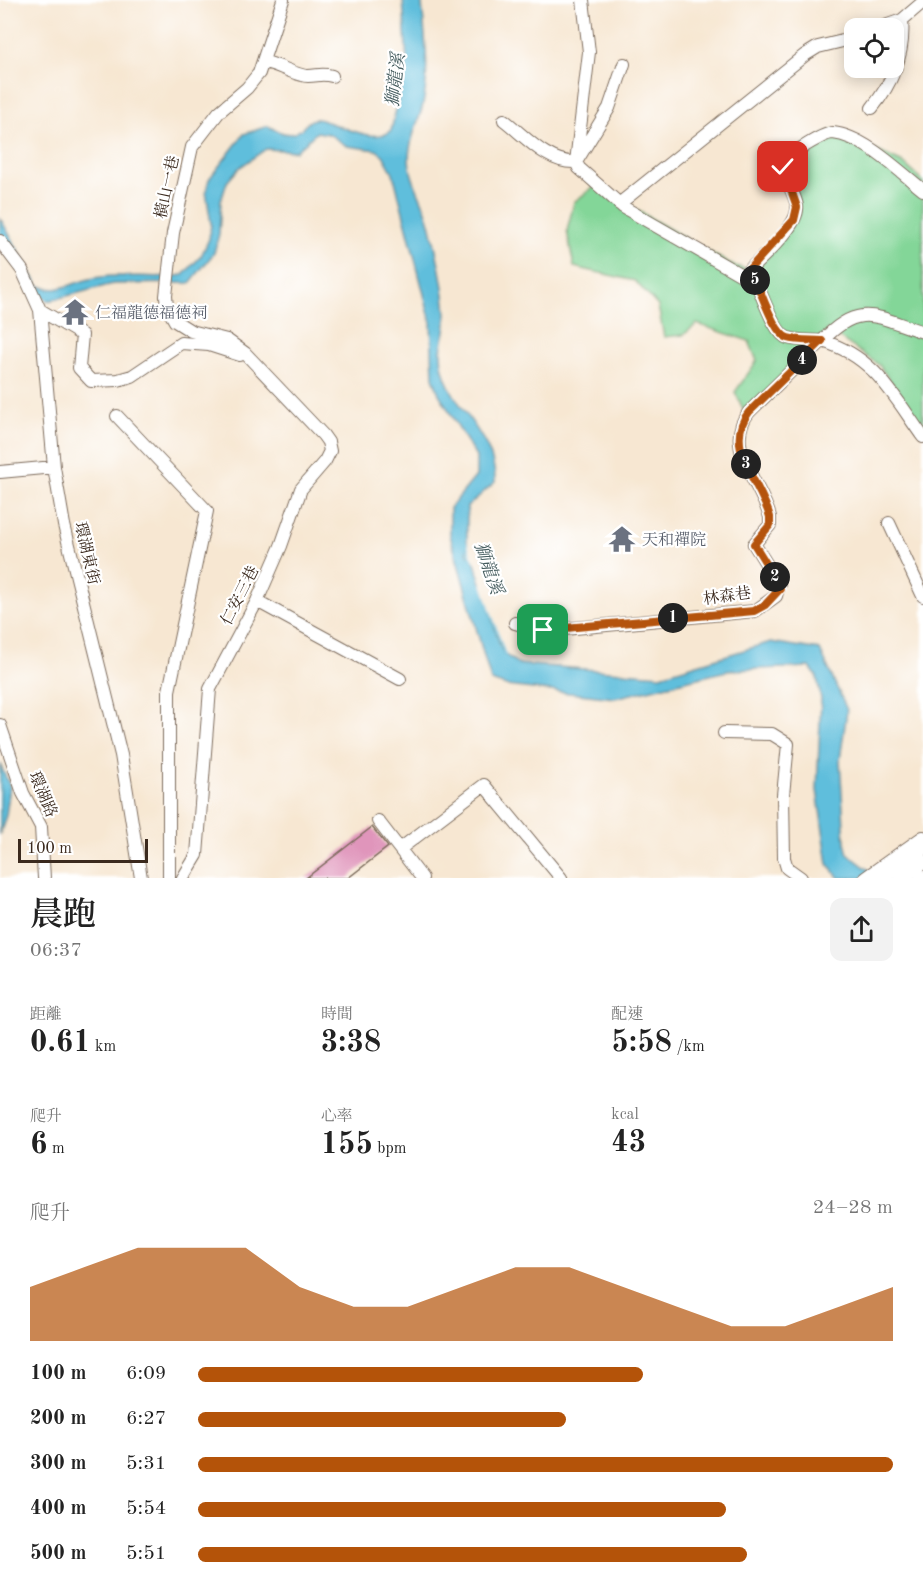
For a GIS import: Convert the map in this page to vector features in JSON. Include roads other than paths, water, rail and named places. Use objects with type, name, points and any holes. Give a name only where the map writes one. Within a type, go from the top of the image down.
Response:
[{"type":"main road","points":[[908,871],[923,848]]},
{"type":"main road","points":[[883,878],[908,871],[923,862]]},
{"type":"street","name":"橫山一巷","points":[[252,361],[227,340],[183,327],[167,307],[166,296],[173,233],[192,147],[219,112],[247,88],[264,62],[283,0]]},
{"type":"street","points":[[576,162],[589,52],[583,0]]},
{"type":"street","points":[[904,18],[923,2]]},
{"type":"street","points":[[619,204],[805,55],[818,47],[844,41]]},
{"type":"street","points":[[264,62],[277,64],[308,76],[321,72],[332,76]]},
{"type":"street","points":[[576,162],[609,108],[624,64]]},
{"type":"street","points":[[872,108],[888,89],[892,78]]},
{"type":"street","points":[[504,120],[551,157],[560,162],[576,162],[619,204],[743,276],[755,280],[768,303],[776,329],[786,337],[822,341],[844,347],[861,358],[878,375],[923,437]]},
{"type":"street","points":[[743,276],[794,220],[797,207],[784,174],[785,160],[826,135],[843,136],[876,151],[923,190]]},
{"type":"street","name":"環湖東街","points":[[0,241],[22,270],[40,310],[54,467],[64,525],[120,754],[141,878]]},
{"type":"street","points":[[40,310],[82,334],[79,368],[91,381],[118,380],[132,376],[181,343],[209,345],[252,361]]},
{"type":"street","points":[[822,341],[837,324],[866,314],[877,315],[923,332]]},
{"type":"street","name":"林森巷","points":[[516,623],[543,630],[754,611],[776,596],[779,584],[754,544],[770,525],[770,517],[742,455],[740,426],[749,412],[822,341]]},
{"type":"street","name":"仁安三巷","points":[[183,878],[197,855],[210,689],[257,601],[281,546],[301,489],[325,461],[330,451],[323,435],[252,361]]},
{"type":"street","points":[[117,416],[207,512],[169,691],[169,878]]},
{"type":"street","points":[[0,472],[54,467]]},
{"type":"street","points":[[889,523],[923,596]]},
{"type":"street","points":[[257,601],[400,679]]},
{"type":"street","name":"環湖路","points":[[0,724],[23,793],[41,827],[44,878]]},
{"type":"street","points":[[724,734],[772,734],[788,744],[783,795],[784,858],[787,868],[801,878]]},
{"type":"street","points":[[400,849],[484,785],[561,878]]},
{"type":"street","points":[[378,821],[421,877]]},
{"type":"street","points":[[865,878],[908,871],[923,837]]},
{"type":"water","name":"獅龍溪","points":[[403,0],[421,0],[422,4],[426,54],[425,92],[412,137],[409,158],[412,175],[430,223],[443,286],[446,322],[441,350],[443,371],[450,387],[479,432],[493,464],[495,482],[467,507],[467,552],[475,563],[504,654],[519,664],[661,675],[771,642],[820,650],[847,710],[840,760],[845,843],[848,854],[879,878],[839,878],[828,864],[817,790],[821,699],[817,677],[810,667],[731,670],[615,698],[506,686],[491,681],[450,535],[450,508],[476,476],[476,457],[439,394],[433,377],[431,322],[393,173],[383,155],[376,150],[347,146],[329,134],[317,132],[296,151],[266,149],[239,168],[227,182],[221,201],[219,234],[214,253],[190,283],[113,284],[48,301],[40,295],[0,235],[0,218],[38,285],[45,288],[58,289],[102,277],[183,275],[201,256],[209,239],[211,224],[206,191],[209,179],[244,134],[268,126],[290,134],[315,119],[367,135],[384,134],[391,131],[407,63]]},
{"type":"water","points":[[0,764],[10,786],[6,815],[0,835]]},
{"type":"waterway","name":"獅龍溪","points":[[466,542],[473,562]]},
{"type":"waterway","name":"獅龍溪","points":[[481,584],[505,655]]},
{"type":"place","name":"仁福龍德福德祠","points":[[75,312]]},
{"type":"place","name":"天和禪院","points":[[622,539]]}]
